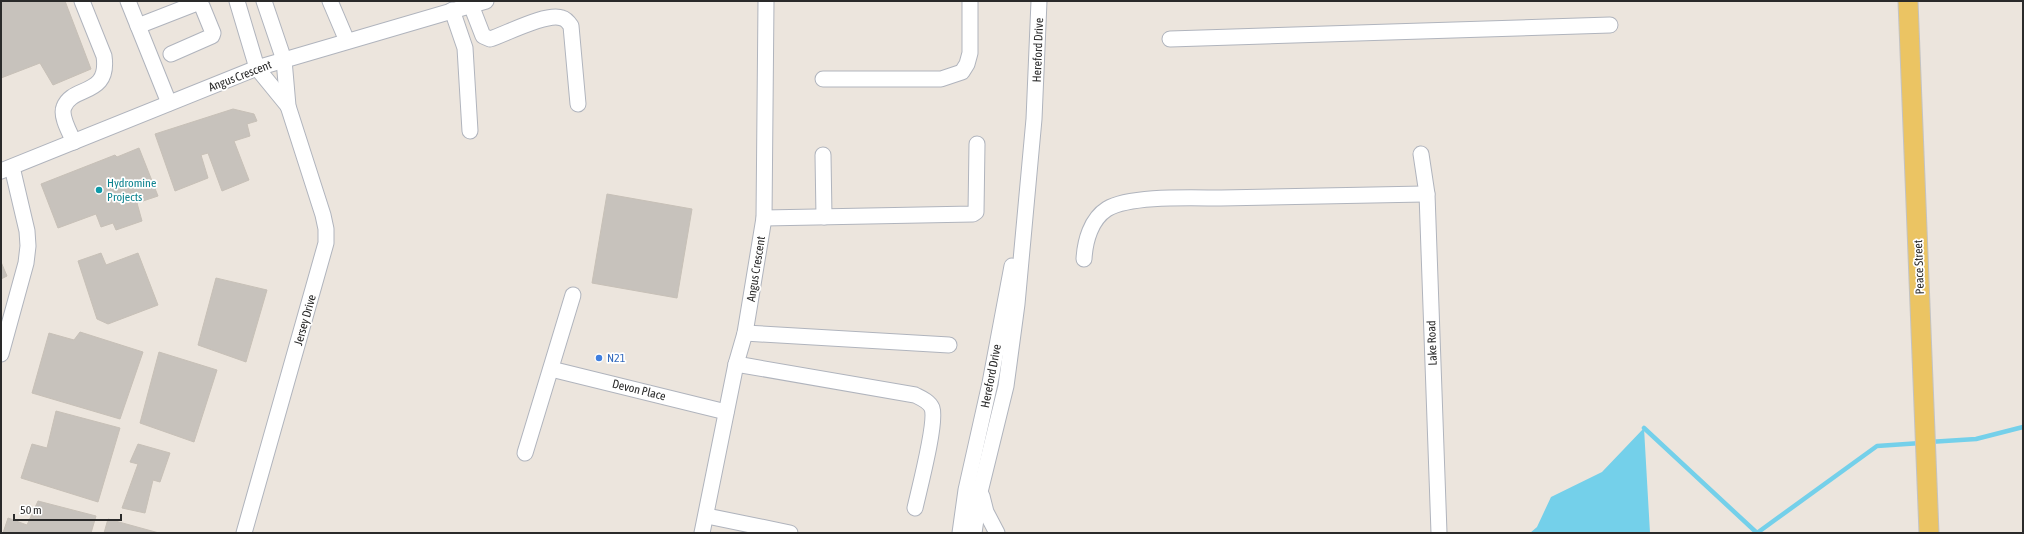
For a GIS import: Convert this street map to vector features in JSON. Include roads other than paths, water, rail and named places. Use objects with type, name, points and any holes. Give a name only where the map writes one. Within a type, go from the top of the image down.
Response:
[{"type":"main road","name":"Peace Street","points":[[1908,1],[1929,533]]},
{"type":"street","points":[[74,142],[64,114],[64,107],[68,101],[100,81],[105,74],[106,66],[104,56],[82,1]]},
{"type":"street","points":[[128,1],[169,103]]},
{"type":"street","name":"Jersey Drive","points":[[237,1],[257,68],[288,106]]},
{"type":"street","name":"Jersey Drive","points":[[244,533],[326,243],[323,215],[288,106],[284,60],[264,1]]},
{"type":"street","points":[[330,1],[347,41]]},
{"type":"street","name":"Angus Crescent","points":[[6,169],[257,68],[486,1]]},
{"type":"street","name":"Angus Crescent","points":[[702,533],[707,516],[736,364],[745,333],[764,218],[766,1]]},
{"type":"street","points":[[823,79],[941,80],[962,72],[967,64],[970,53],[970,1]]},
{"type":"street","name":"Hereford Drive","points":[[974,533],[980,492],[1006,386],[1017,304],[1035,111],[1039,1]]},
{"type":"street","points":[[138,26],[197,3],[202,6],[213,33],[212,36],[171,54]]},
{"type":"street","points":[[471,5],[483,36],[490,40],[551,17],[563,18],[571,26],[578,104]]},
{"type":"street","points":[[452,10],[464,43],[470,131]]},
{"type":"street","points":[[1170,39],[1610,25]]},
{"type":"street","points":[[464,43],[483,36]]},
{"type":"street","points":[[764,218],[973,214],[976,212],[978,144]]},
{"type":"street","name":"Lake Road","points":[[1421,154],[1427,194],[1439,533]]},
{"type":"street","points":[[822,155],[824,217]]},
{"type":"street","points":[[1,354],[26,263],[28,246],[27,231],[6,169]]},
{"type":"street","points":[[1084,259],[1085,244],[1097,218],[1107,209],[1121,203],[1200,198],[1427,194]]},
{"type":"street","name":"Hereford Drive","points":[[960,533],[966,490],[990,383],[1006,295],[1024,219]]},
{"type":"street","points":[[525,453],[573,295]]},
{"type":"street","points":[[745,333],[949,345]]},
{"type":"street","points":[[736,364],[915,395],[925,400],[931,407],[933,422],[915,508]]},
{"type":"street","name":"Devon Place","points":[[551,368],[726,412]]},
{"type":"street","points":[[980,492],[986,512],[997,533]]},
{"type":"street","points":[[707,516],[731,527],[790,533]]},
{"type":"water","points":[[1644,428],[1650,533],[1530,533],[1537,527],[1551,497],[1602,472]]},
{"type":"waterway","points":[[1929,442],[1976,439],[2023,427]]},
{"type":"waterway","points":[[1644,428],[1757,533],[1877,446],[1921,443]]},
{"type":"place","name":"Hydromine Projects","points":[[99,190]]},
{"type":"place","name":"N21","points":[[599,358]]}]
